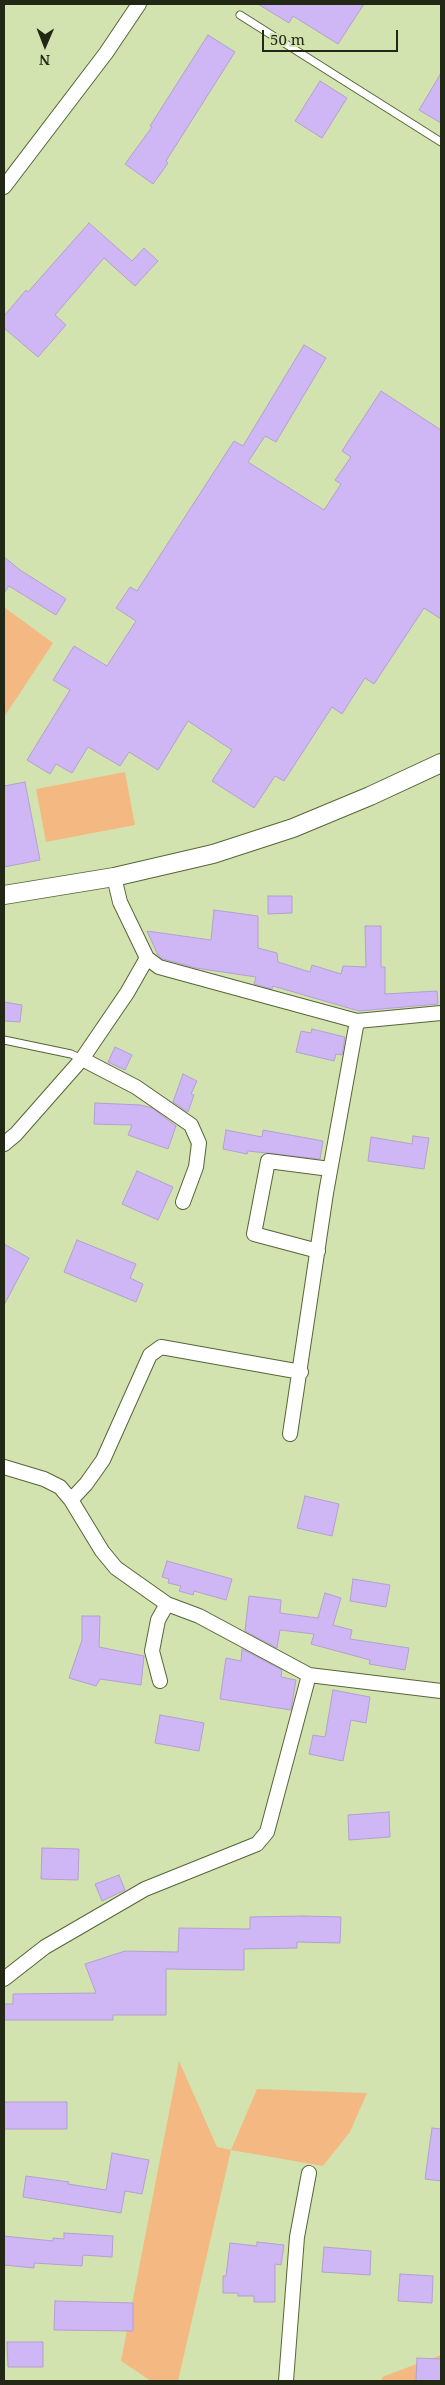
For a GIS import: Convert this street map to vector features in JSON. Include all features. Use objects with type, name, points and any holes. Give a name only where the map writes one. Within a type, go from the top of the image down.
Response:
[{"type":"street","points":[[4,187],[106,53],[139,4]]},
{"type":"street","points":[[4,895],[114,877],[212,854],[293,828],[370,796],[441,763]]},
{"type":"street","points":[[114,877],[120,902],[148,958],[159,967],[357,1021],[441,1013]]},
{"type":"street","points":[[4,1144],[16,1134],[82,1060],[148,958]]},
{"type":"street","points":[[290,1434],[301,1372],[330,1169],[357,1021]]},
{"type":"street","points":[[82,1060],[136,1086],[191,1125],[199,1143],[196,1167],[183,1202]]},
{"type":"street","points":[[318,1251],[254,1234],[268,1162],[330,1169]]},
{"type":"street","points":[[71,1500],[86,1484],[103,1460],[150,1355],[161,1347],[301,1372]]},
{"type":"street","points":[[4,1466],[44,1479],[60,1487],[71,1500],[102,1551],[116,1568],[167,1604],[199,1616],[309,1676],[441,1691]]},
{"type":"street","points":[[160,1681],[152,1651],[158,1620],[167,1604]]},
{"type":"street","points":[[4,1979],[45,1947],[145,1889],[257,1844],[267,1832],[309,1676]]},
{"type":"street","points":[[286,2381],[297,2237],[309,2173]]},
{"type":"lane","points":[[240,15],[441,142]]},
{"type":"lane","points":[[4,1040],[70,1054],[82,1060]]},
{"type":"shaded area","points":[[4,607],[53,643],[4,717]]},
{"type":"shaded area","points":[[125,772],[135,825],[46,842],[36,789]]},
{"type":"shaded area","points":[[179,2061],[217,2147],[231,2150],[178,2381],[151,2381],[121,2361]]},
{"type":"shaded area","points":[[257,2089],[367,2093],[350,2132],[323,2166],[231,2150]]},
{"type":"shaded area","points":[[441,2355],[441,2381],[382,2381],[382,2377]]},
{"type":"building","points":[[258,4],[364,4],[338,44],[293,16],[289,23]]},
{"type":"building","points":[[208,35],[235,52],[166,161],[168,163],[153,184],[125,164],[152,127],[150,126]]},
{"type":"building","points":[[441,73],[441,123],[419,110]]},
{"type":"building","points":[[320,81],[347,98],[322,138],[295,121]]},
{"type":"building","points":[[89,223],[132,261],[144,248],[158,261],[135,286],[104,258],[55,315],[66,325],[38,357],[4,328],[4,316],[26,290],[28,292]]},
{"type":"building","points":[[304,345],[326,358],[276,442],[265,436],[248,462],[324,510],[341,484],[335,480],[351,457],[342,451],[381,391],[441,430],[441,619],[424,608],[374,684],[365,678],[342,714],[332,707],[284,781],[275,776],[254,808],[212,781],[232,750],[188,721],[158,770],[129,752],[120,766],[88,747],[72,773],[56,764],[50,774],[27,760],[70,690],[53,680],[74,646],[107,666],[136,621],[116,608],[130,587],[137,591],[234,441],[243,446]]},
{"type":"building","points":[[4,557],[20,570],[66,599],[56,615],[9,586],[4,593]]},
{"type":"building","points":[[25,782],[40,860],[4,867],[4,786]]},
{"type":"building","points":[[268,896],[292,896],[292,913],[268,914]]},
{"type":"building","points":[[214,910],[258,916],[258,948],[277,953],[278,962],[310,972],[312,965],[341,974],[343,966],[366,967],[365,926],[381,926],[381,967],[385,967],[385,994],[437,991],[438,1004],[359,1011],[273,986],[272,989],[254,984],[256,977],[196,968],[163,959],[158,955],[147,931],[211,940]]},
{"type":"building","points":[[4,1002],[22,1005],[20,1022],[4,1021]]},
{"type":"building","points":[[312,1029],[345,1037],[342,1055],[336,1054],[334,1061],[296,1052],[301,1031],[311,1033]]},
{"type":"building","points":[[115,1047],[132,1055],[125,1070],[108,1062]]},
{"type":"building","points":[[183,1074],[197,1081],[191,1094],[194,1095],[188,1112],[173,1102]]},
{"type":"building","points":[[95,1103],[141,1105],[152,1108],[176,1126],[168,1149],[128,1135],[132,1125],[94,1124]]},
{"type":"building","points":[[226,1130],[262,1137],[263,1130],[323,1141],[320,1159],[248,1151],[247,1154],[223,1149]]},
{"type":"building","points":[[413,1136],[429,1138],[424,1169],[368,1161],[371,1137],[412,1144]]},
{"type":"building","points":[[137,1171],[173,1187],[158,1220],[122,1204]]},
{"type":"building","points":[[77,1240],[136,1264],[130,1278],[143,1284],[136,1302],[64,1272]]},
{"type":"building","points":[[4,1244],[29,1258],[4,1305]]},
{"type":"building","points":[[305,1496],[339,1504],[332,1536],[297,1528]]},
{"type":"building","points":[[167,1561],[232,1579],[226,1600],[194,1591],[193,1595],[179,1591],[181,1586],[168,1583],[169,1579],[162,1577]]},
{"type":"building","points":[[353,1579],[390,1585],[386,1607],[350,1601]]},
{"type":"building","points":[[325,1593],[341,1598],[333,1625],[352,1630],[350,1639],[409,1648],[405,1670],[369,1664],[370,1660],[311,1644],[314,1634],[280,1630],[277,1648],[245,1631],[249,1596],[281,1600],[280,1613],[318,1618]]},
{"type":"building","points":[[82,1616],[100,1616],[99,1647],[144,1656],[141,1685],[100,1679],[96,1686],[69,1678],[82,1640]]},
{"type":"building","points":[[242,1649],[282,1670],[281,1677],[296,1680],[291,1710],[220,1699],[226,1658],[241,1661]]},
{"type":"building","points":[[333,1690],[370,1697],[366,1723],[351,1720],[343,1761],[309,1754],[313,1735],[325,1737]]},
{"type":"building","points":[[160,1715],[204,1723],[199,1751],[155,1743]]},
{"type":"building","points":[[389,1812],[390,1837],[349,1840],[348,1815]]},
{"type":"building","points":[[42,1848],[79,1849],[78,1880],[41,1879]]},
{"type":"building","points":[[119,1875],[125,1890],[102,1901],[95,1884]]},
{"type":"building","points":[[250,1917],[341,1917],[340,1943],[297,1942],[297,1948],[244,1949],[244,1970],[166,1969],[166,2015],[113,2015],[113,2020],[4,2020],[4,2004],[13,2004],[13,1994],[96,1993],[85,1964],[125,1951],[178,1952],[179,1928],[250,1929]]},
{"type":"building","points":[[4,2102],[67,2102],[67,2129],[4,2129]]},
{"type":"building","points":[[432,2128],[441,2129],[441,2181],[425,2179]]},
{"type":"building","points":[[112,2153],[149,2160],[142,2194],[125,2191],[121,2213],[23,2197],[26,2176],[69,2182],[68,2184],[106,2190]]},
{"type":"building","points":[[64,2233],[113,2236],[112,2257],[83,2255],[82,2266],[34,2263],[34,2268],[4,2265],[4,2236],[53,2241],[53,2238],[64,2239]]},
{"type":"building","points":[[257,2242],[284,2245],[281,2265],[275,2264],[275,2302],[254,2302],[254,2296],[238,2296],[238,2293],[223,2293],[223,2276],[226,2276],[230,2243],[257,2246]]},
{"type":"building","points":[[324,2247],[371,2251],[370,2275],[322,2272]]},
{"type":"building","points":[[400,2274],[433,2276],[432,2303],[398,2301]]},
{"type":"building","points":[[55,2301],[133,2303],[133,2331],[54,2330]]},
{"type":"building","points":[[7,2342],[43,2342],[43,2367],[8,2367]]},
{"type":"building","points":[[417,2358],[441,2359],[441,2381],[416,2381]]}]
